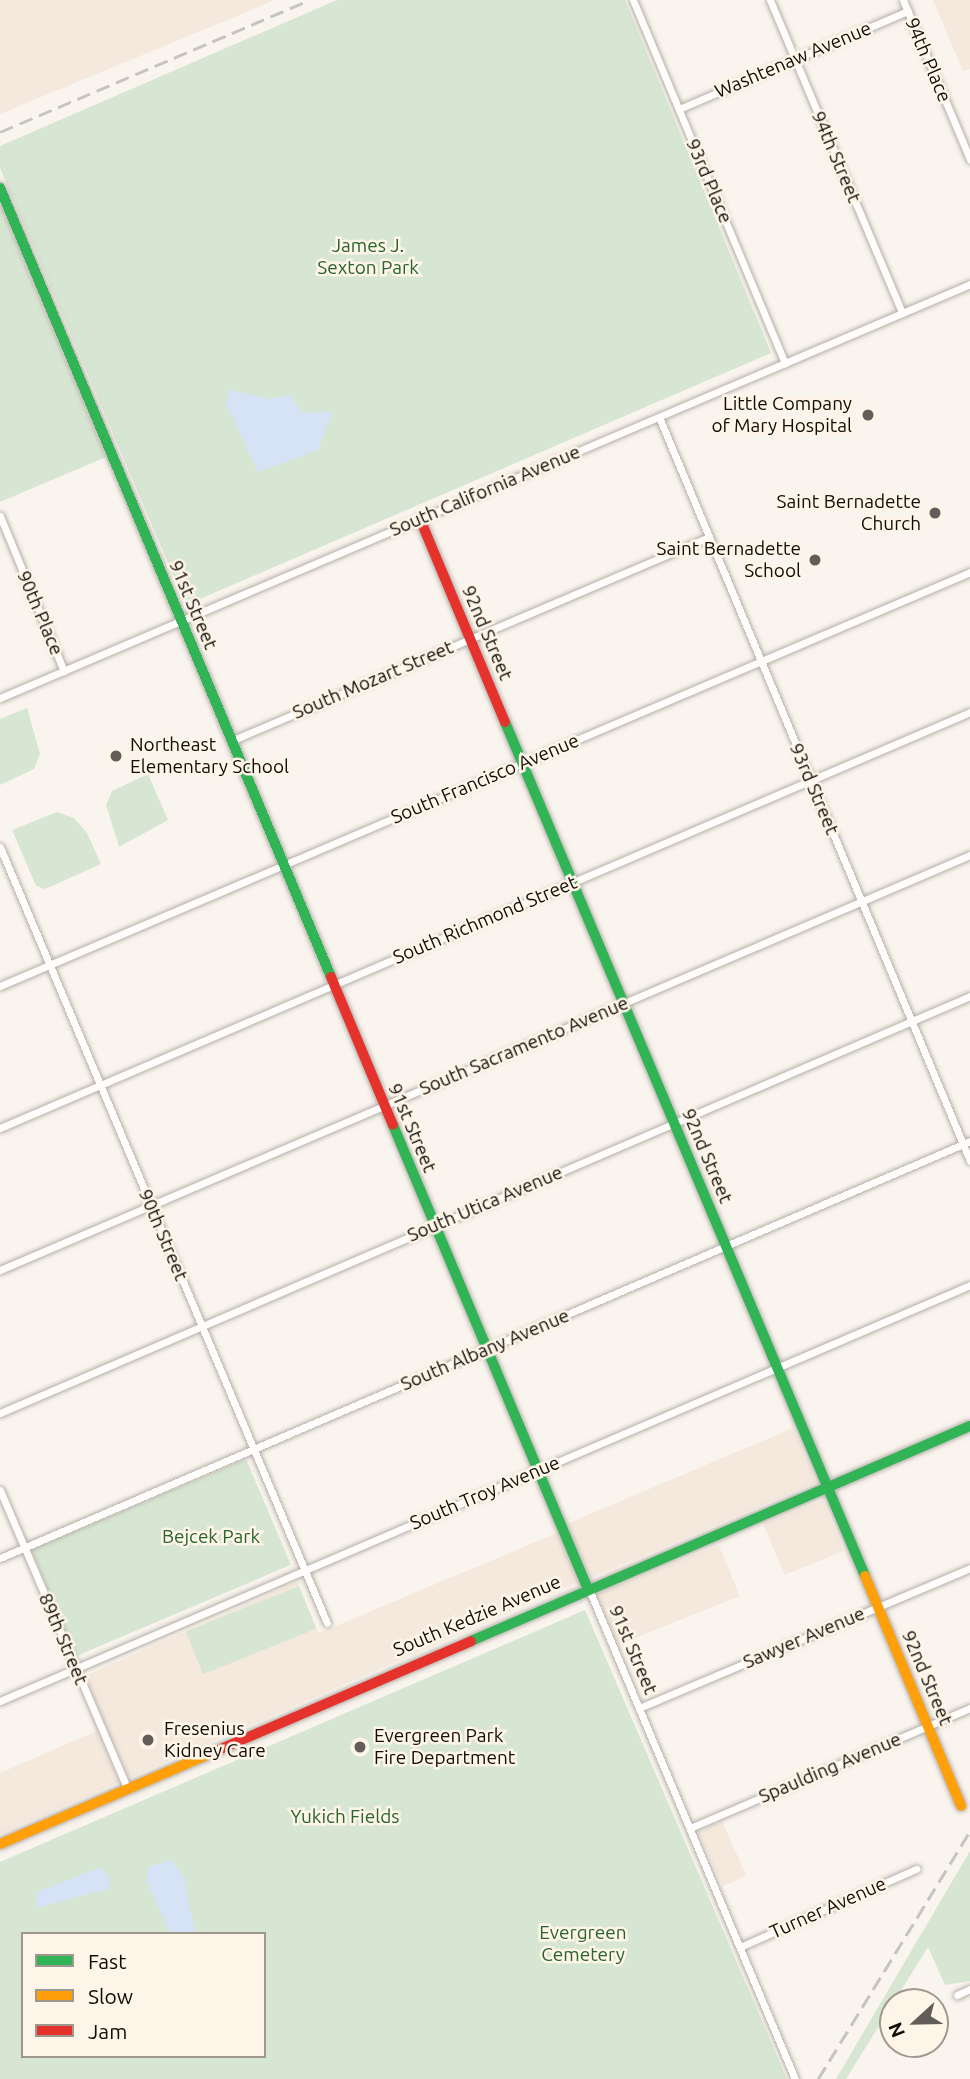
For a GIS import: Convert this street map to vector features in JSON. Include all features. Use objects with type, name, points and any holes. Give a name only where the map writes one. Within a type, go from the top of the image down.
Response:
[{"type":"street","name":"93rd Place","points":[[633,0],[785,363]]},
{"type":"street","name":"94th Street","points":[[769,0],[902,313]]},
{"type":"street","name":"94th Place","points":[[903,0],[970,159]]},
{"type":"street","name":"Washtenaw Avenue","points":[[679,109],[908,11]]},
{"type":"street","name":"91st Street","points":[[0,188],[282,866],[795,2079]]},
{"type":"street","name":"South California Avenue","points":[[0,698],[970,284]]},
{"type":"street","name":"93rd Street","points":[[659,417],[911,1021],[966,1142],[970,1161]]},
{"type":"street","name":"90th Place","points":[[0,516],[64,671]]},
{"type":"street","name":"92nd Street","points":[[420,519],[961,1806]]},
{"type":"street","name":"South Mozart Street","points":[[231,741],[709,537]]},
{"type":"street","name":"South Francisco Avenue","points":[[0,986],[970,572]]},
{"type":"street","name":"South Richmond Street","points":[[0,1128],[970,712]]},
{"type":"street","name":"90th Street","points":[[0,847],[327,1623]]},
{"type":"street","name":"South Sacramento Avenue","points":[[0,1270],[970,855]]},
{"type":"street","name":"South Utica Avenue","points":[[0,1413],[970,996]]},
{"type":"street","name":"South Albany Avenue","points":[[0,1558],[966,1142]]},
{"type":"street","name":"South Troy Avenue","points":[[0,1701],[970,1285]]},
{"type":"street","name":"South Kedzie Avenue","points":[[0,1844],[587,1587],[970,1426]]},
{"type":"street","name":"89th Street","points":[[0,1490],[127,1788]]},
{"type":"street","name":"Sawyer Avenue","points":[[639,1708],[970,1568]]},
{"type":"street","name":"Spaulding Avenue","points":[[690,1828],[970,1708]]},
{"type":"street","name":"Turner Avenue","points":[[740,1947],[916,1869]]},
{"type":"street","points":[[957,1995],[970,1989]]},
{"type":"shaded area","points":[[0,0],[275,0],[0,114]]},
{"type":"shaded area","points":[[933,0],[970,0],[970,69],[963,71]]},
{"type":"shaded area","points":[[793,1428],[816,1482],[591,1578],[567,1524]]},
{"type":"shaded area","points":[[823,1500],[844,1551],[784,1575],[764,1524]]},
{"type":"shaded area","points":[[557,1533],[578,1582],[129,1778],[85,1676],[297,1582],[319,1633]]},
{"type":"shaded area","points":[[719,1545],[740,1596],[618,1645],[598,1594]]},
{"type":"shaded area","points":[[97,1731],[119,1782],[0,1834],[0,1773]]},
{"type":"shaded area","points":[[722,1821],[746,1876],[723,1886],[698,1832]]},
{"type":"green space","name":"James J. Sexton Park","points":[[337,0],[625,0],[771,353],[186,605],[0,168],[0,146]]},
{"type":"green space","points":[[0,205],[106,457],[0,502]]},
{"type":"green space","points":[[27,708],[40,754],[34,769],[0,785],[0,719]]},
{"type":"green space","points":[[148,774],[168,820],[119,847],[106,805],[112,791]]},
{"type":"green space","points":[[57,812],[74,818],[87,833],[101,864],[45,889],[36,886],[12,830]]},
{"type":"green space","name":"Bejcek Park","points":[[246,1459],[291,1565],[76,1656],[32,1550]]},
{"type":"green space","points":[[299,1586],[316,1629],[203,1674],[186,1632]]},
{"type":"green space","points":[[585,1610],[787,2079],[0,2079],[0,1862]]},
{"type":"green space","points":[[970,1851],[970,1981],[945,1985],[928,1947],[903,1988],[889,1988]]},
{"type":"green space","points":[[879,2006],[879,2026],[846,2079],[836,2079]]},
{"type":"water","points":[[230,390],[269,399],[291,395],[301,413],[332,412],[318,450],[258,472],[226,403]]},
{"type":"water","points":[[170,1860],[184,1877],[195,1932],[170,1932],[146,1881],[149,1867]]},
{"type":"water","points":[[99,1868],[111,1878],[108,1889],[36,1908],[37,1892]]},
{"type":"railway","points":[[0,132],[309,0]]},
{"type":"railway","points":[[818,2079],[970,1831]]},
{"type":"traffic: fast","points":[[0,188],[331,977]]},
{"type":"traffic: fast","points":[[505,722],[865,1576]]},
{"type":"traffic: fast","points":[[393,1125],[587,1587]]},
{"type":"traffic: fast","points":[[471,1641],[970,1426]]},
{"type":"traffic: slow","points":[[865,1576],[961,1806]]},
{"type":"traffic: slow","points":[[0,1844],[209,1754]]},
{"type":"traffic: jam","points":[[420,519],[505,722]]},
{"type":"traffic: jam","points":[[331,977],[393,1125]]},
{"type":"traffic: jam","points":[[209,1754],[471,1641]]},
{"type":"place","name":"Little Company of Mary Hospital","points":[[868,415]]},
{"type":"place","name":"Saint Bernadette Church","points":[[935,513]]},
{"type":"place","name":"Saint Bernadette School","points":[[815,560]]},
{"type":"place","name":"Northeast Elementary School","points":[[116,756]]},
{"type":"place","name":"Fresenius Kidney Care","points":[[148,1740]]},
{"type":"place","name":"Evergreen Park Fire Department","points":[[360,1747]]},
{"type":"park label","name":"Yukich Fields","points":[[345,1817]]},
{"type":"park label","name":"Evergreen Cemetery","points":[[583,1944]]}]
